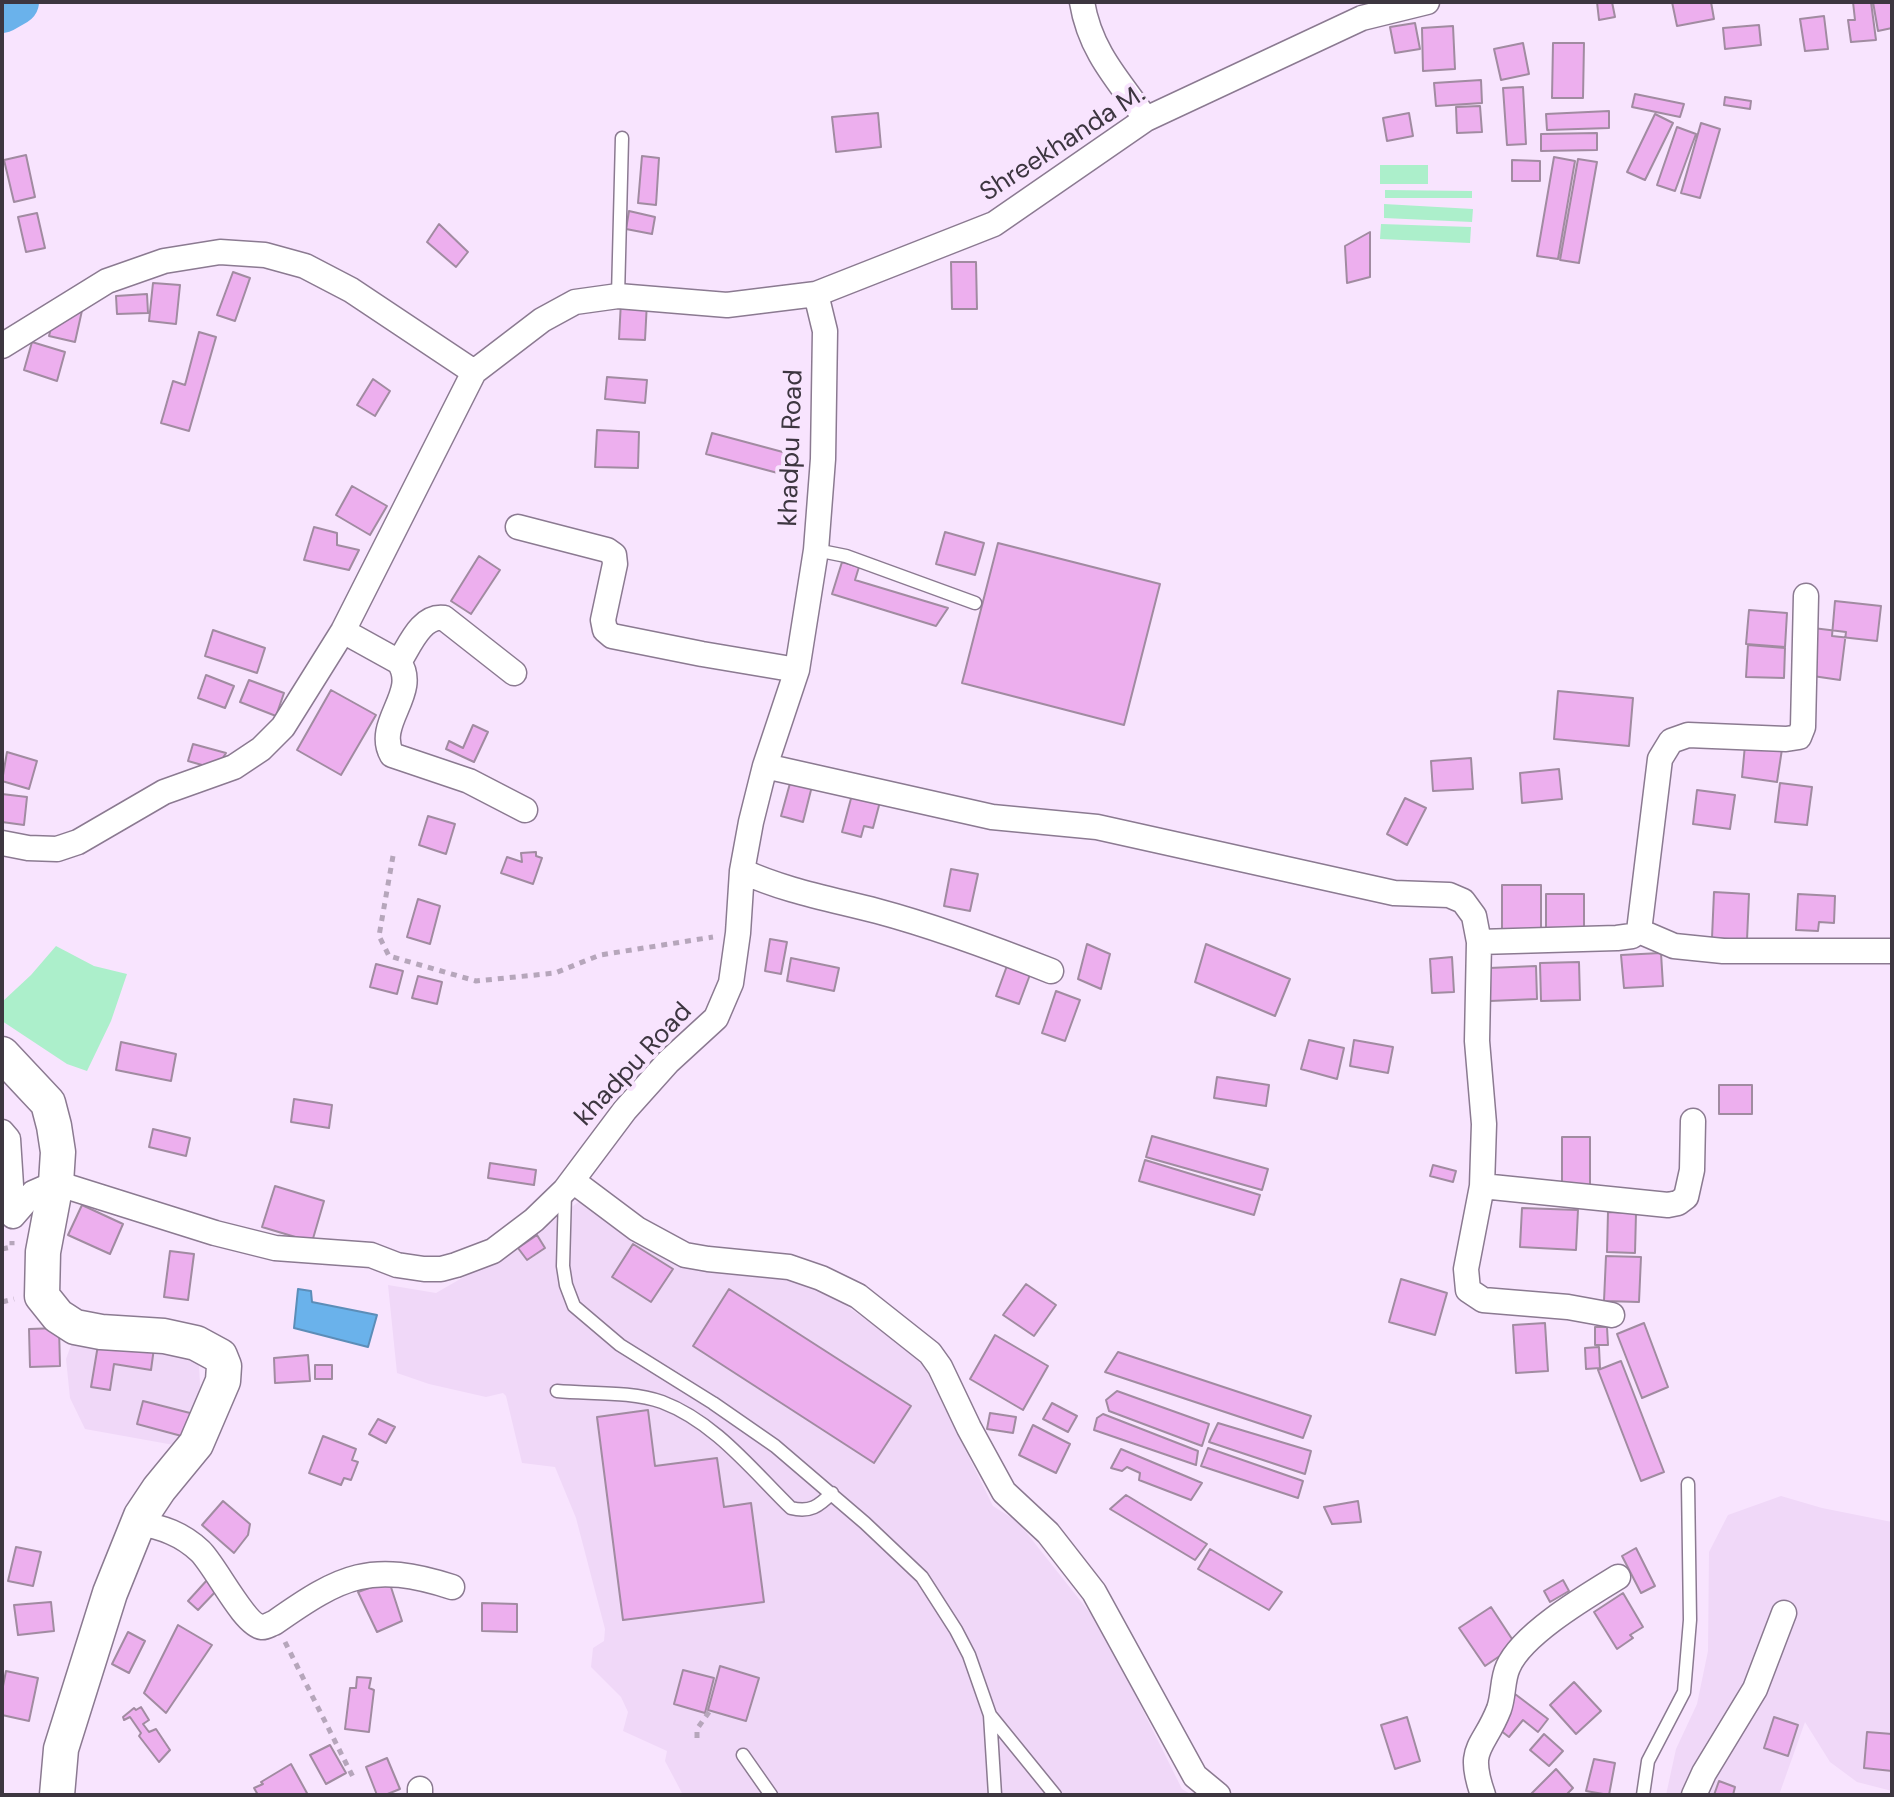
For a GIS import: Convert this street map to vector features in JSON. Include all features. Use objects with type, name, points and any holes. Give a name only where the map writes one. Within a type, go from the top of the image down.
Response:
[{"type":"street","points":[[1082,2],[1086,26],[1098,54],[1146,119]]},
{"type":"street","name":"Shreekhanda M.","points":[[474,372],[542,320],[575,302],[618,296],[727,305],[816,294],[994,224],[1146,119],[1362,18],[1427,2]]},
{"type":"street","points":[[2,346],[107,281],[164,261],[220,252],[265,255],[305,266],[351,290],[474,372],[343,631],[283,727],[261,749],[234,767],[164,792],[78,842],[57,849],[2,843]]},
{"type":"street","name":"khadpu Road","points":[[56,1183],[261,1245],[371,1255],[397,1265],[441,1269],[493,1251],[534,1220],[569,1185],[590,1153],[668,1062],[716,1018],[731,983],[742,871],[765,766],[797,670],[816,550],[823,459],[825,331],[816,294]]},
{"type":"street","points":[[518,527],[607,550],[614,555],[615,564],[603,620],[605,630],[612,636],[797,670]]},
{"type":"street","points":[[1479,942],[1617,938],[1632,936],[1639,931],[1660,759],[1671,741],[1688,735],[1799,737],[1803,727],[1806,596]]},
{"type":"street","points":[[399,662],[426,622],[436,617],[444,618],[514,673]]},
{"type":"street","points":[[343,631],[399,662],[405,670],[407,683],[386,736],[392,755],[469,781],[525,810]]},
{"type":"street","points":[[765,766],[992,817],[1097,827],[1394,893],[1449,895],[1463,901],[1474,916],[1479,942],[1477,1041],[1484,1124],[1482,1186],[1466,1269],[1468,1290],[1483,1300],[1568,1307],[1612,1315]]},
{"type":"street","points":[[742,871],[804,894],[970,938],[1051,971]]},
{"type":"street","points":[[1639,931],[1674,946],[1723,951],[1892,951]]},
{"type":"street","points":[[2,1054],[48,1103],[58,1152],[56,1183],[43,1252],[42,1296],[58,1316],[75,1327],[164,1336],[196,1343],[220,1356],[224,1366],[223,1381],[196,1444],[150,1501],[110,1593],[61,1749],[57,1795]]},
{"type":"street","points":[[1482,1186],[1668,1205],[1678,1203],[1686,1197],[1692,1170],[1693,1121]]},
{"type":"street","points":[[2,1132],[8,1139],[13,1216],[33,1193],[56,1183]]},
{"type":"street","points":[[569,1185],[637,1229],[685,1255],[789,1267],[821,1278],[858,1296],[930,1353],[1004,1492],[1029,1513],[1094,1592],[1195,1776],[1218,1795]]},
{"type":"street","points":[[138,1523],[156,1526],[185,1539],[216,1570],[253,1623],[262,1627],[274,1623],[339,1583],[361,1575],[406,1574],[452,1587]]},
{"type":"street","points":[[1483,1795],[1474,1761],[1476,1750],[1500,1707],[1509,1664],[1521,1647],[1539,1632],[1618,1577]]},
{"type":"street","points":[[1694,1795],[1755,1689],[1784,1613]]},
{"type":"lane","points":[[618,296],[622,138]]},
{"type":"lane","points":[[816,550],[846,556],[975,603]]},
{"type":"lane","points":[[569,1185],[563,1266],[574,1306],[620,1345],[775,1446],[832,1493],[922,1577],[969,1655],[990,1715],[995,1795]]},
{"type":"lane","points":[[557,1391],[661,1402],[689,1416],[733,1448],[791,1508],[803,1511],[818,1507],[832,1493]]},
{"type":"lane","points":[[1643,1795],[1648,1761],[1684,1692],[1690,1620],[1688,1484]]},
{"type":"lane","points":[[990,1715],[1055,1795]]},
{"type":"lane","points":[[743,1755],[771,1795]]},
{"type":"path","points":[[393,856],[379,936],[389,956],[476,981],[555,973],[600,955],[738,933]]},
{"type":"path","points":[[274,1623],[355,1781]]},
{"type":"path","points":[[697,1738],[697,1729],[709,1712]]},
{"type":"shaded area","points":[[581,1200],[674,1263],[810,1280],[920,1358],[993,1506],[1018,1522],[1102,1628],[1182,1789],[1192,1795],[683,1795],[665,1761],[667,1751],[623,1731],[628,1712],[621,1697],[591,1667],[593,1648],[604,1641],[605,1629],[576,1518],[555,1467],[522,1463],[503,1393],[486,1397],[397,1373],[388,1285],[436,1293],[526,1241]]},
{"type":"shaded area","points":[[75,1334],[198,1352],[202,1414],[185,1447],[85,1429],[70,1398],[66,1359]]},
{"type":"shaded area","points":[[1781,1496],[1892,1522],[1892,1791],[1857,1782],[1830,1762],[1805,1722],[1779,1795],[1666,1795],[1676,1749],[1697,1704],[1708,1651],[1709,1552],[1728,1515]]},
{"type":"green space","points":[[1380,165],[1428,165],[1428,184],[1380,184]]},
{"type":"green space","points":[[1385,190],[1472,191],[1472,198],[1385,198]]},
{"type":"green space","points":[[1384,204],[1473,209],[1472,222],[1384,218]]},
{"type":"green space","points":[[1381,224],[1471,227],[1470,243],[1380,239]]},
{"type":"green space","points":[[56,946],[94,966],[127,974],[111,1021],[87,1071],[67,1064],[2,1021],[2,1002]]},
{"type":"water","points":[[298,1289],[311,1291],[312,1302],[377,1315],[368,1347],[294,1328]]},
{"type":"building","points":[[1597,2],[1612,2],[1615,17],[1599,20]]},
{"type":"building","points":[[1672,2],[1711,2],[1714,19],[1677,26]]},
{"type":"building","points":[[1853,2],[1871,2],[1876,40],[1851,42],[1848,20],[1855,20]]},
{"type":"building","points":[[1873,2],[1892,2],[1892,28],[1878,31]]},
{"type":"building","points":[[1824,16],[1828,49],[1805,51],[1800,19]]},
{"type":"building","points":[[1415,23],[1420,49],[1395,53],[1390,27]]},
{"type":"building","points":[[1759,25],[1761,45],[1725,49],[1723,28]]},
{"type":"building","points":[[1453,26],[1455,69],[1423,71],[1422,28]]},
{"type":"building","points":[[1523,43],[1529,74],[1501,80],[1494,49]]},
{"type":"building","points":[[1553,43],[1584,43],[1583,98],[1552,98]]},
{"type":"building","points":[[1481,80],[1482,103],[1436,106],[1434,83]]},
{"type":"building","points":[[1523,87],[1526,144],[1507,145],[1503,88]]},
{"type":"building","points":[[1635,94],[1684,104],[1680,117],[1632,107]]},
{"type":"building","points":[[1725,97],[1751,101],[1750,109],[1724,105]]},
{"type":"building","points":[[1480,106],[1482,132],[1457,133],[1456,107]]},
{"type":"building","points":[[1609,111],[1609,128],[1547,130],[1546,114]]},
{"type":"building","points":[[878,113],[881,147],[836,152],[832,117]]},
{"type":"building","points":[[1409,113],[1413,136],[1387,141],[1383,118]]},
{"type":"building","points":[[1655,114],[1673,123],[1645,180],[1627,172]]},
{"type":"building","points":[[1701,123],[1720,129],[1700,198],[1681,193]]},
{"type":"building","points":[[1677,127],[1696,134],[1675,191],[1657,185]]},
{"type":"building","points":[[1597,133],[1597,150],[1541,151],[1541,134]]},
{"type":"building","points":[[26,155],[35,197],[14,202],[4,160]]},
{"type":"building","points":[[642,156],[659,158],[656,205],[638,203]]},
{"type":"building","points":[[1554,157],[1575,161],[1558,259],[1537,256]]},
{"type":"building","points":[[1578,159],[1597,162],[1579,263],[1560,260]]},
{"type":"building","points":[[1512,160],[1540,161],[1540,181],[1512,181]]},
{"type":"building","points":[[629,211],[655,217],[652,234],[626,229]]},
{"type":"building","points":[[37,213],[45,248],[26,252],[18,217]]},
{"type":"building","points":[[439,224],[468,252],[456,267],[427,242]]},
{"type":"building","points":[[1370,232],[1370,277],[1347,283],[1345,246]]},
{"type":"building","points":[[951,262],[976,262],[977,309],[952,309]]},
{"type":"building","points":[[233,272],[250,278],[235,321],[217,315]]},
{"type":"building","points":[[153,283],[180,285],[176,324],[149,321]]},
{"type":"building","points":[[147,294],[148,313],[117,314],[116,296]]},
{"type":"building","points":[[621,301],[647,302],[645,340],[619,339]]},
{"type":"building","points":[[83,306],[75,342],[49,336],[52,324]]},
{"type":"building","points":[[199,332],[216,337],[189,431],[161,423],[173,381],[185,385]]},
{"type":"building","points":[[32,342],[65,352],[57,381],[24,370]]},
{"type":"building","points":[[607,377],[647,380],[645,403],[605,399]]},
{"type":"building","points":[[373,379],[390,391],[375,416],[357,405]]},
{"type":"building","points":[[597,430],[639,432],[638,468],[595,467]]},
{"type":"building","points":[[712,433],[794,455],[789,476],[706,454]]},
{"type":"building","points":[[352,486],[387,506],[370,535],[336,515]]},
{"type":"building","points":[[314,527],[337,533],[337,545],[359,550],[349,570],[304,560]]},
{"type":"building","points":[[945,532],[984,543],[975,575],[936,564]]},
{"type":"building","points":[[998,543],[1160,584],[1124,725],[962,683]]},
{"type":"building","points":[[479,556],[500,570],[471,614],[451,601]]},
{"type":"building","points":[[842,562],[859,567],[855,580],[948,608],[936,626],[832,594]]},
{"type":"building","points":[[1835,601],[1881,606],[1877,641],[1832,636]]},
{"type":"building","points":[[1749,610],[1787,613],[1785,647],[1746,644]]},
{"type":"building","points":[[1813,628],[1846,632],[1840,680],[1806,675]]},
{"type":"building","points":[[213,630],[265,648],[257,673],[205,656]]},
{"type":"building","points":[[1748,645],[1785,648],[1784,678],[1746,677]]},
{"type":"building","points":[[206,675],[234,686],[225,708],[198,698]]},
{"type":"building","points":[[249,680],[284,693],[276,716],[240,702]]},
{"type":"building","points":[[331,690],[376,715],[341,775],[297,750]]},
{"type":"building","points":[[1558,691],[1633,698],[1629,746],[1554,739]]},
{"type":"building","points":[[473,725],[488,732],[474,762],[446,749],[449,741],[463,748]]},
{"type":"building","points":[[193,744],[226,753],[216,769],[188,761]]},
{"type":"building","points":[[1745,745],[1782,749],[1777,782],[1742,777]]},
{"type":"building","points":[[7,752],[37,761],[29,789],[2,781]]},
{"type":"building","points":[[1471,758],[1473,789],[1433,791],[1431,761]]},
{"type":"building","points":[[1559,769],[1562,799],[1522,803],[1520,773]]},
{"type":"building","points":[[792,776],[813,782],[803,822],[781,816]]},
{"type":"building","points":[[1780,783],[1812,787],[1807,825],[1775,822]]},
{"type":"building","points":[[1697,790],[1735,795],[1730,829],[1693,824]]},
{"type":"building","points":[[853,791],[881,798],[873,828],[864,826],[861,837],[842,832]]},
{"type":"building","points":[[2,794],[27,797],[24,825],[2,822]]},
{"type":"building","points":[[1405,798],[1426,808],[1407,845],[1387,834]]},
{"type":"building","points":[[428,816],[455,824],[446,854],[419,845]]},
{"type":"building","points":[[536,852],[536,856],[542,858],[533,884],[501,873],[507,857],[522,862],[521,853]]},
{"type":"building","points":[[951,869],[978,874],[970,911],[944,906]]},
{"type":"building","points":[[1502,885],[1541,885],[1541,932],[1502,932]]},
{"type":"building","points":[[1714,892],[1749,894],[1747,940],[1712,938]]},
{"type":"building","points":[[1546,894],[1584,894],[1584,934],[1546,933]]},
{"type":"building","points":[[1798,894],[1835,896],[1834,923],[1819,922],[1818,931],[1796,930]]},
{"type":"building","points":[[418,899],[440,906],[430,944],[407,937]]},
{"type":"building","points":[[770,939],[787,942],[781,974],[765,971]]},
{"type":"building","points":[[1087,944],[1110,954],[1101,989],[1078,979]]},
{"type":"building","points":[[1206,944],[1290,979],[1275,1016],[1195,982]]},
{"type":"building","points":[[1661,953],[1663,986],[1624,988],[1621,955]]},
{"type":"building","points":[[1452,957],[1454,992],[1432,993],[1430,959]]},
{"type":"building","points":[[791,958],[839,968],[834,991],[787,981]]},
{"type":"building","points":[[1579,962],[1580,1000],[1541,1001],[1540,963]]},
{"type":"building","points":[[1008,963],[1031,972],[1019,1004],[996,996]]},
{"type":"building","points":[[376,964],[403,971],[397,994],[370,987]]},
{"type":"building","points":[[1536,966],[1537,999],[1490,1001],[1489,968]]},
{"type":"building","points":[[418,976],[442,982],[437,1004],[412,998]]},
{"type":"building","points":[[1056,991],[1080,1000],[1065,1041],[1042,1033]]},
{"type":"building","points":[[1309,1040],[1344,1048],[1337,1079],[1301,1069]]},
{"type":"building","points":[[1354,1040],[1393,1047],[1388,1073],[1350,1066]]},
{"type":"building","points":[[121,1042],[176,1054],[171,1081],[116,1070]]},
{"type":"building","points":[[1217,1077],[1269,1085],[1266,1106],[1214,1098]]},
{"type":"building","points":[[1719,1085],[1752,1085],[1752,1114],[1719,1114]]},
{"type":"building","points":[[294,1099],[332,1105],[329,1128],[291,1122]]},
{"type":"building","points":[[153,1129],[190,1138],[186,1156],[149,1147]]},
{"type":"building","points":[[1152,1136],[1268,1169],[1262,1190],[1146,1157]]},
{"type":"building","points":[[1562,1137],[1590,1137],[1590,1186],[1562,1186]]},
{"type":"building","points":[[1145,1160],[1260,1195],[1254,1215],[1139,1181]]},
{"type":"building","points":[[490,1163],[536,1170],[534,1185],[488,1178]]},
{"type":"building","points":[[1433,1165],[1456,1171],[1453,1182],[1430,1176]]},
{"type":"building","points":[[275,1186],[324,1201],[312,1242],[262,1227]]},
{"type":"building","points":[[82,1205],[123,1224],[110,1254],[68,1235]]},
{"type":"building","points":[[1522,1208],[1578,1210],[1576,1250],[1520,1247]]},
{"type":"building","points":[[1608,1212],[1636,1213],[1635,1253],[1607,1252]]},
{"type":"building","points":[[537,1235],[545,1248],[527,1260],[518,1248]]},
{"type":"building","points":[[633,1244],[673,1269],[651,1302],[612,1277]]},
{"type":"building","points":[[170,1251],[194,1254],[188,1300],[164,1297]]},
{"type":"building","points":[[1606,1256],[1641,1257],[1639,1302],[1604,1301]]},
{"type":"building","points":[[1401,1279],[1447,1293],[1435,1335],[1389,1322]]},
{"type":"building","points":[[1026,1284],[1056,1305],[1034,1336],[1003,1315]]},
{"type":"building","points":[[729,1289],[911,1406],[874,1463],[693,1346]]},
{"type":"building","points":[[1545,1323],[1548,1371],[1516,1373],[1513,1325]]},
{"type":"building","points":[[1644,1323],[1668,1387],[1642,1398],[1617,1334]]},
{"type":"building","points":[[1595,1327],[1607,1327],[1608,1345],[1595,1345]]},
{"type":"building","points":[[59,1328],[60,1366],[30,1367],[29,1329]]},
{"type":"building","points":[[995,1335],[1048,1366],[1023,1410],[970,1379]]},
{"type":"building","points":[[99,1339],[154,1348],[151,1370],[114,1364],[110,1390],[91,1387]]},
{"type":"building","points":[[1599,1347],[1600,1368],[1586,1369],[1585,1348]]},
{"type":"building","points":[[1118,1352],[1311,1416],[1303,1438],[1105,1372]]},
{"type":"building","points":[[308,1355],[310,1381],[275,1383],[274,1358]]},
{"type":"building","points":[[1621,1361],[1664,1472],[1641,1481],[1598,1370]]},
{"type":"building","points":[[315,1365],[332,1365],[332,1379],[315,1379]]},
{"type":"building","points":[[1117,1391],[1209,1424],[1202,1446],[1109,1411],[1106,1400]]},
{"type":"building","points":[[143,1401],[194,1414],[189,1438],[137,1424]]},
{"type":"building","points":[[1052,1403],[1077,1416],[1068,1432],[1043,1419]]},
{"type":"building","points":[[648,1410],[655,1466],[717,1458],[724,1507],[751,1503],[764,1602],[623,1620],[597,1417]]},
{"type":"building","points":[[990,1413],[1016,1417],[1013,1433],[987,1429]]},
{"type":"building","points":[[1103,1414],[1198,1451],[1196,1465],[1094,1430],[1097,1418]]},
{"type":"building","points":[[378,1419],[395,1427],[386,1443],[369,1434]]},
{"type":"building","points":[[1218,1423],[1311,1451],[1305,1474],[1209,1442]]},
{"type":"building","points":[[1033,1425],[1070,1444],[1056,1473],[1019,1455]]},
{"type":"building","points":[[323,1436],[356,1449],[352,1460],[358,1462],[351,1480],[344,1478],[341,1485],[309,1473]]},
{"type":"building","points":[[1208,1448],[1303,1481],[1298,1498],[1201,1466]]},
{"type":"building","points":[[1121,1449],[1202,1483],[1191,1500],[1139,1480],[1140,1473],[1127,1467],[1122,1471],[1111,1468]]},
{"type":"building","points":[[1126,1495],[1207,1544],[1195,1560],[1110,1509]]},
{"type":"building","points":[[223,1501],[250,1524],[248,1535],[234,1553],[202,1525]]},
{"type":"building","points":[[1358,1501],[1361,1522],[1332,1524],[1324,1507]]},
{"type":"building","points":[[16,1547],[41,1552],[33,1586],[8,1581]]},
{"type":"building","points":[[1636,1548],[1655,1586],[1641,1593],[1622,1556]]},
{"type":"building","points":[[1210,1549],[1282,1592],[1269,1610],[1198,1569]]},
{"type":"building","points":[[208,1579],[218,1589],[198,1610],[188,1601]]},
{"type":"building","points":[[1563,1580],[1569,1591],[1550,1602],[1544,1591]]},
{"type":"building","points":[[389,1581],[402,1621],[377,1632],[358,1592]]},
{"type":"building","points":[[1623,1593],[1643,1627],[1617,1649],[1594,1612]]},
{"type":"building","points":[[51,1602],[54,1631],[18,1635],[14,1605]]},
{"type":"building","points":[[482,1603],[517,1604],[517,1632],[482,1631]]},
{"type":"building","points":[[1491,1607],[1516,1645],[1485,1666],[1459,1628]]},
{"type":"building","points":[[178,1625],[212,1645],[166,1713],[144,1693]]},
{"type":"building","points":[[128,1632],[145,1641],[129,1673],[112,1664]]},
{"type":"building","points":[[720,1666],[759,1678],[746,1721],[708,1710]]},
{"type":"building","points":[[683,1670],[714,1678],[705,1713],[674,1704]]},
{"type":"building","points":[[6,1671],[38,1678],[29,1721],[2,1715]]},
{"type":"building","points":[[357,1677],[371,1678],[369,1688],[374,1690],[369,1732],[345,1729],[350,1688],[356,1688]]},
{"type":"building","points":[[1574,1682],[1601,1711],[1576,1734],[1550,1705]]},
{"type":"building","points":[[1515,1694],[1548,1719],[1538,1732],[1523,1720],[1509,1737],[1492,1724]]},
{"type":"building","points":[[141,1707],[149,1720],[143,1724],[149,1732],[156,1729],[170,1750],[159,1762],[139,1736],[141,1733],[130,1717],[124,1720],[123,1717],[134,1708]]},
{"type":"building","points":[[1407,1717],[1420,1761],[1395,1769],[1381,1725]]},
{"type":"building","points":[[1774,1717],[1798,1725],[1788,1756],[1764,1748]]},
{"type":"building","points":[[1867,1732],[1892,1734],[1892,1771],[1864,1768]]},
{"type":"building","points":[[1544,1734],[1563,1751],[1549,1766],[1530,1750]]},
{"type":"building","points":[[330,1745],[346,1773],[326,1784],[310,1755]]},
{"type":"building","points":[[387,1758],[400,1789],[377,1795],[366,1767]]},
{"type":"building","points":[[1594,1759],[1615,1763],[1609,1795],[1586,1791]]},
{"type":"building","points":[[291,1764],[308,1795],[258,1795],[254,1788]]},
{"type":"building","points":[[1556,1769],[1573,1788],[1566,1795],[1531,1794]]},
{"type":"building","points":[[1719,1781],[1735,1787],[1733,1795],[1714,1795]]},
{"type":"waterway","points":[[2,10],[16,2]]}]
